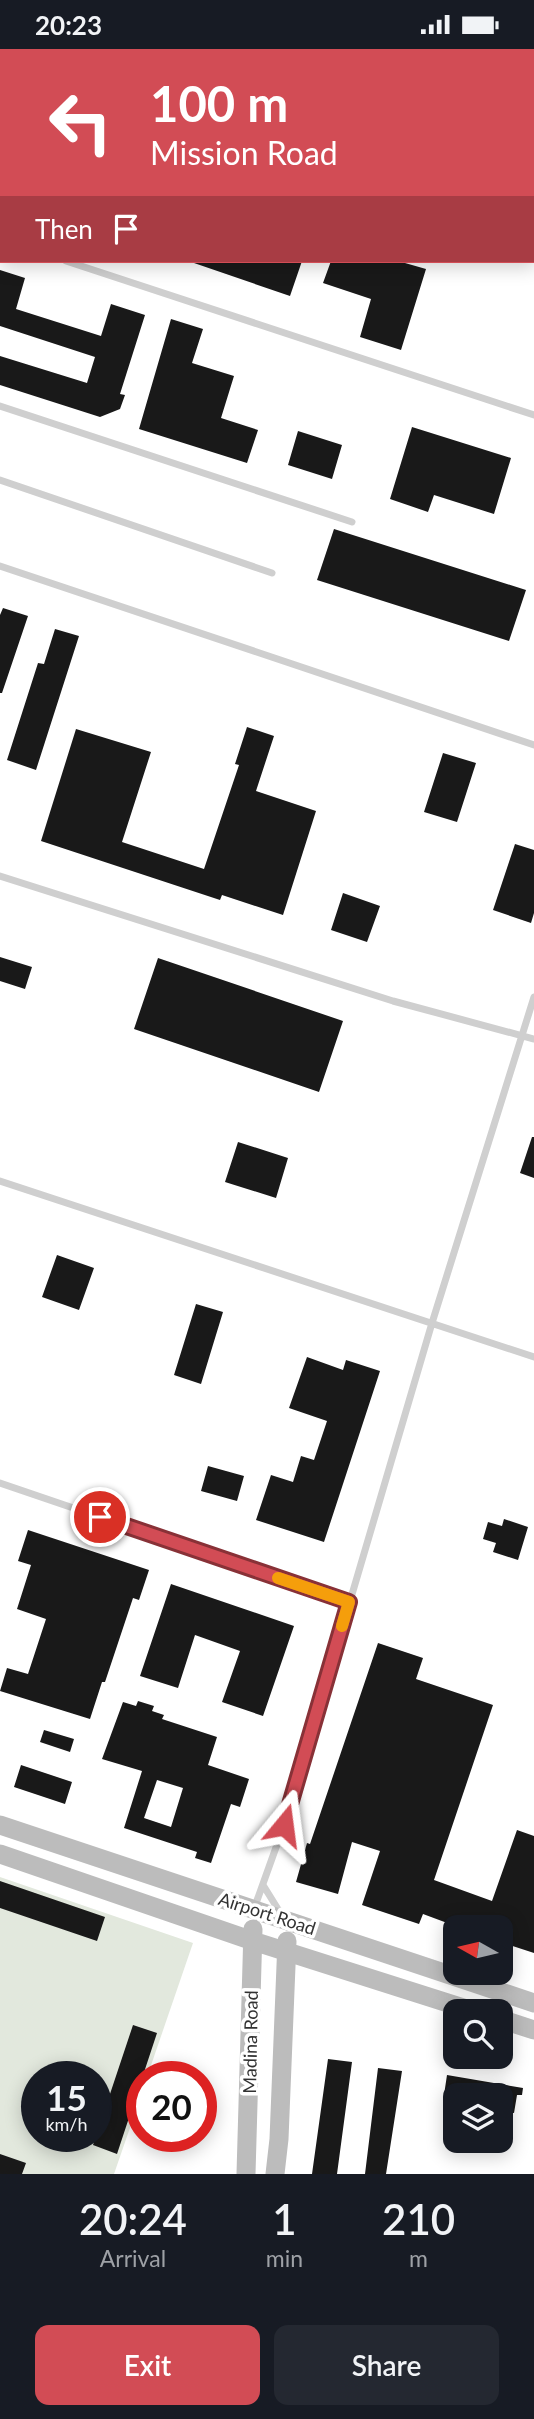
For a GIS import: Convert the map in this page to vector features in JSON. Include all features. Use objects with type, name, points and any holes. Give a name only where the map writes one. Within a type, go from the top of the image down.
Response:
[{"type":"main road","name":"Airport Road","points":[[0,1825],[534,2003]]},
{"type":"main road","name":"Airport Road","points":[[0,1854],[253,1941],[443,2001]]},
{"type":"main road","name":"Madina Road","points":[[246,2174],[253,1910]]},
{"type":"main road","name":"Madina Road","points":[[275,2174],[288,1951],[285,1920]]},
{"type":"main road","points":[[513,2023],[534,2030]]},
{"type":"lane","points":[[72,263],[534,415]]},
{"type":"lane","points":[[0,406],[352,522]]},
{"type":"lane","points":[[0,480],[272,572]]},
{"type":"lane","points":[[0,566],[534,745]]},
{"type":"lane","points":[[0,876],[393,1001],[534,1039]]},
{"type":"lane","points":[[253,1910],[284,1825],[432,1323],[534,997]]},
{"type":"lane","points":[[0,1181],[534,1357]]},
{"type":"lane","points":[[0,1483],[349,1602]]},
{"type":"lane","points":[[262,1885],[285,1920]]},
{"type":"shaded area","points":[[0,1877],[193,1943],[152,2061],[126,2061],[126,2139],[114,2174],[0,2174]]},
{"type":"building","points":[[194,263],[301,263],[290,296]]},
{"type":"building","points":[[330,263],[405,263],[426,269],[401,350],[360,337],[371,299],[323,283]]},
{"type":"building","points":[[0,270],[25,278],[16,309],[101,336],[111,304],[145,315],[120,394],[125,395],[120,409],[100,417],[0,385],[0,356],[87,383],[95,357],[0,326]]},
{"type":"building","points":[[171,319],[203,329],[192,363],[234,376],[221,418],[258,430],[247,463],[139,429]]},
{"type":"building","points":[[412,427],[511,458],[494,514],[434,495],[428,512],[390,499]]},
{"type":"building","points":[[298,431],[342,445],[332,479],[288,465]]},
{"type":"building","points":[[334,529],[526,590],[509,641],[317,580]]},
{"type":"building","points":[[3,608],[28,616],[0,693],[0,615]]},
{"type":"building","points":[[55,629],[79,636],[36,770],[7,760],[38,663],[44,664]]},
{"type":"building","points":[[247,727],[274,736],[256,791],[316,811],[283,915],[222,895],[220,900],[41,841],[76,729],[151,752],[122,842],[204,869],[239,765],[235,764]]},
{"type":"building","points":[[443,753],[476,763],[457,822],[424,812]]},
{"type":"building","points":[[515,844],[534,850],[534,913],[531,923],[493,910]]},
{"type":"building","points":[[343,893],[380,906],[367,942],[331,930]]},
{"type":"building","points":[[0,957],[32,967],[25,989],[0,981]]},
{"type":"building","points":[[158,958],[343,1021],[319,1092],[134,1029]]},
{"type":"building","points":[[534,1137],[534,1178],[520,1173]]},
{"type":"building","points":[[238,1142],[288,1158],[276,1198],[225,1182]]},
{"type":"building","points":[[57,1255],[94,1268],[79,1310],[42,1297]]},
{"type":"building","points":[[196,1304],[223,1312],[201,1384],[174,1375]]},
{"type":"building","points":[[307,1357],[343,1370],[346,1360],[380,1371],[324,1542],[256,1520],[271,1475],[293,1482],[301,1456],[314,1460],[327,1421],[289,1408]]},
{"type":"building","points":[[208,1466],[244,1476],[237,1501],[201,1491]]},
{"type":"building","points":[[504,1519],[528,1527],[518,1560],[493,1552],[496,1543],[483,1539],[488,1522],[502,1526]]},
{"type":"building","points":[[28,1530],[149,1570],[139,1600],[133,1598],[90,1719],[0,1691],[7,1668],[28,1674],[46,1619],[17,1609],[31,1565],[18,1561]]},
{"type":"building","points":[[171,1584],[294,1626],[263,1716],[222,1702],[240,1651],[195,1635],[178,1688],[140,1676]]},
{"type":"building","points":[[378,1643],[423,1658],[416,1679],[493,1705],[434,1880],[492,1901],[517,1830],[534,1836],[534,1953],[513,1946],[513,1915],[443,1915],[443,1921],[423,1914],[419,1924],[362,1905],[380,1851],[352,1842],[338,1894],[296,1882],[307,1843],[310,1844]]},
{"type":"building","points":[[138,1701],[154,1706],[152,1711],[164,1715],[162,1719],[217,1737],[208,1765],[249,1779],[240,1807],[231,1804],[211,1863],[195,1858],[197,1852],[124,1828],[142,1771],[102,1759],[123,1702],[136,1706]],"holes":[[[157,1780],[183,1788],[171,1827],[144,1818]]]},
{"type":"building","points":[[44,1730],[74,1739],[70,1752],[40,1742]]},
{"type":"building","points":[[21,1765],[72,1782],[65,1804],[14,1787]]},
{"type":"building","points":[[0,1881],[105,1917],[97,1941],[0,1908]]},
{"type":"building","points":[[133,2025],[157,2033],[148,2061],[126,2061],[126,2127],[117,2154],[112,2152],[112,2088]]},
{"type":"building","points":[[328,2059],[352,2062],[337,2174],[312,2174]]},
{"type":"building","points":[[378,2068],[402,2071],[386,2174],[365,2174]]},
{"type":"building","points":[[447,2075],[494,2083],[446,2083]]},
{"type":"building","points":[[513,2086],[523,2088],[522,2095],[517,2095],[514,2113]]},
{"type":"building","points":[[0,2154],[26,2163],[22,2174],[0,2174]]},
{"type":"slow traffic","points":[[278,1578],[349,1602],[342,1626]]},
{"type":"route","points":[[100,1517],[349,1602],[284,1825]]}]
